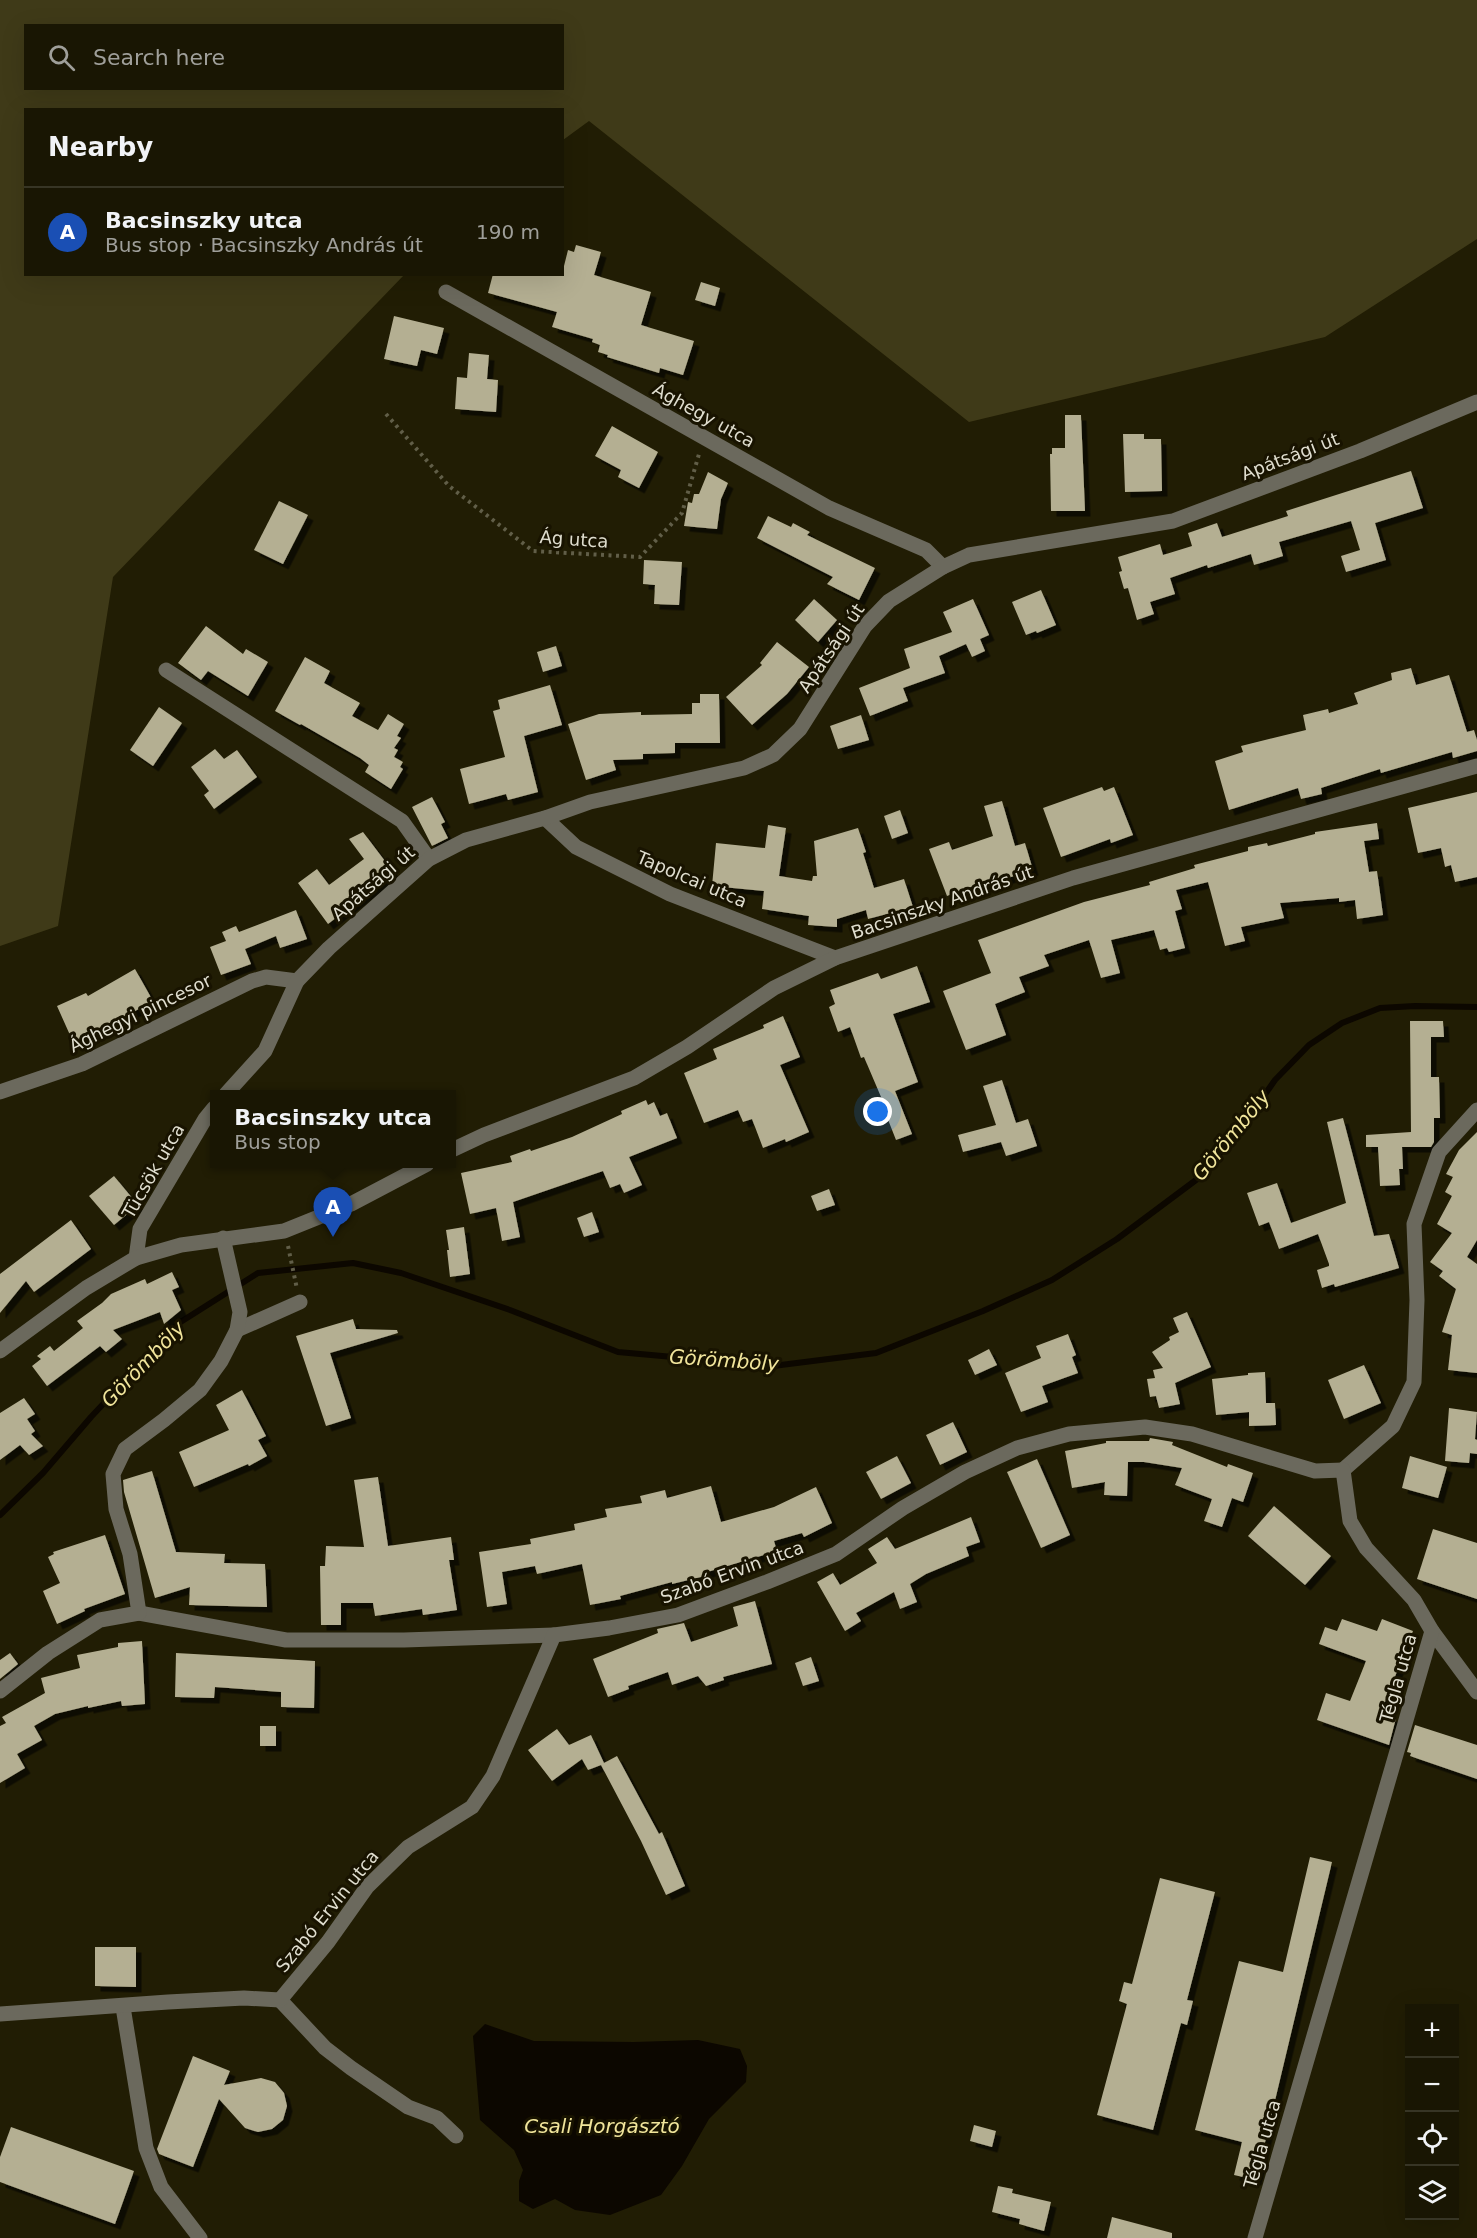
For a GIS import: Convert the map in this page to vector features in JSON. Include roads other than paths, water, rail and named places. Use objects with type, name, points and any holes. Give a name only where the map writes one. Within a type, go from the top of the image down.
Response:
[{"type":"street","name":"Ághegy utca","points":[[446,292],[829,508],[926,550],[943,567]]},
{"type":"street","name":"Apátsági út","points":[[297,981],[329,948],[429,859],[466,840],[545,818],[590,802],[744,768],[773,755],[800,729],[865,626],[889,601],[943,567],[969,555],[1173,521],[1360,451],[1477,402]]},
{"type":"street","points":[[166,670],[402,821],[429,859]]},
{"type":"street","name":"Bacsinszky András út","points":[[456,1148],[484,1135],[634,1078],[687,1047],[774,988],[835,958],[1072,878],[1477,766]]},
{"type":"street","name":"Tapolcai utca","points":[[545,818],[576,847],[670,894],[835,958]]},
{"type":"street","name":"Ághegyi pincesor","points":[[0,1092],[82,1064],[252,981],[266,977],[297,981]]},
{"type":"street","points":[[230,1090],[265,1051],[297,981]]},
{"type":"street","points":[[1343,1470],[1392,1426],[1414,1382],[1417,1300],[1414,1224],[1439,1152],[1477,1110]]},
{"type":"street","name":"Tücsök utca","points":[[136,1258],[140,1229],[210,1113]]},
{"type":"street","points":[[0,1351],[86,1288],[136,1258],[181,1245],[284,1231],[351,1204],[419,1168]]},
{"type":"street","points":[[139,1613],[130,1554],[116,1509],[113,1474],[125,1449],[200,1390],[221,1361],[237,1330],[240,1312],[223,1238]]},
{"type":"street","points":[[237,1330],[300,1302]]},
{"type":"street","name":"Szabó Ervin utca","points":[[0,2014],[244,1998],[280,2000],[327,1942],[367,1887],[408,1847],[472,1807],[493,1776],[554,1635],[609,1628],[678,1615],[767,1582],[836,1554],[903,1508],[965,1472],[1017,1448],[1069,1434],[1146,1427],[1192,1434],[1315,1471],[1343,1470]]},
{"type":"street","name":"Tégla utca","points":[[1255,2238],[1432,1631],[1414,1600],[1366,1548],[1350,1521],[1343,1470]]},
{"type":"street","points":[[0,1690],[48,1653],[100,1620],[139,1613],[286,1640],[416,1640],[554,1635]]},
{"type":"street","points":[[1432,1631],[1477,1692]]},
{"type":"street","points":[[280,2000],[325,2048],[408,2107],[437,2118],[456,2136]]},
{"type":"street","points":[[123,2007],[146,2148],[161,2187],[200,2238]]},
{"type":"water","name":"Csali Horgásztó","points":[[485,2024],[534,2041],[698,2040],[740,2049],[747,2066],[746,2082],[709,2119],[682,2166],[661,2195],[610,2215],[575,2210],[555,2199],[533,2209],[519,2201],[519,2181],[523,2170],[514,2150],[480,2120],[473,2036]]},
{"type":"waterway","name":"Görömböly","points":[[0,1515],[43,1473],[91,1417],[179,1323],[258,1273],[353,1263],[401,1273],[510,1310],[618,1352],[773,1366],[876,1353],[983,1311],[1052,1280],[1117,1239],[1200,1177],[1245,1123],[1275,1080],[1309,1045],[1342,1023],[1380,1008],[1477,1007]]},
{"type":"place","name":"Bacsinszky utca","points":[[333,1237]]}]
